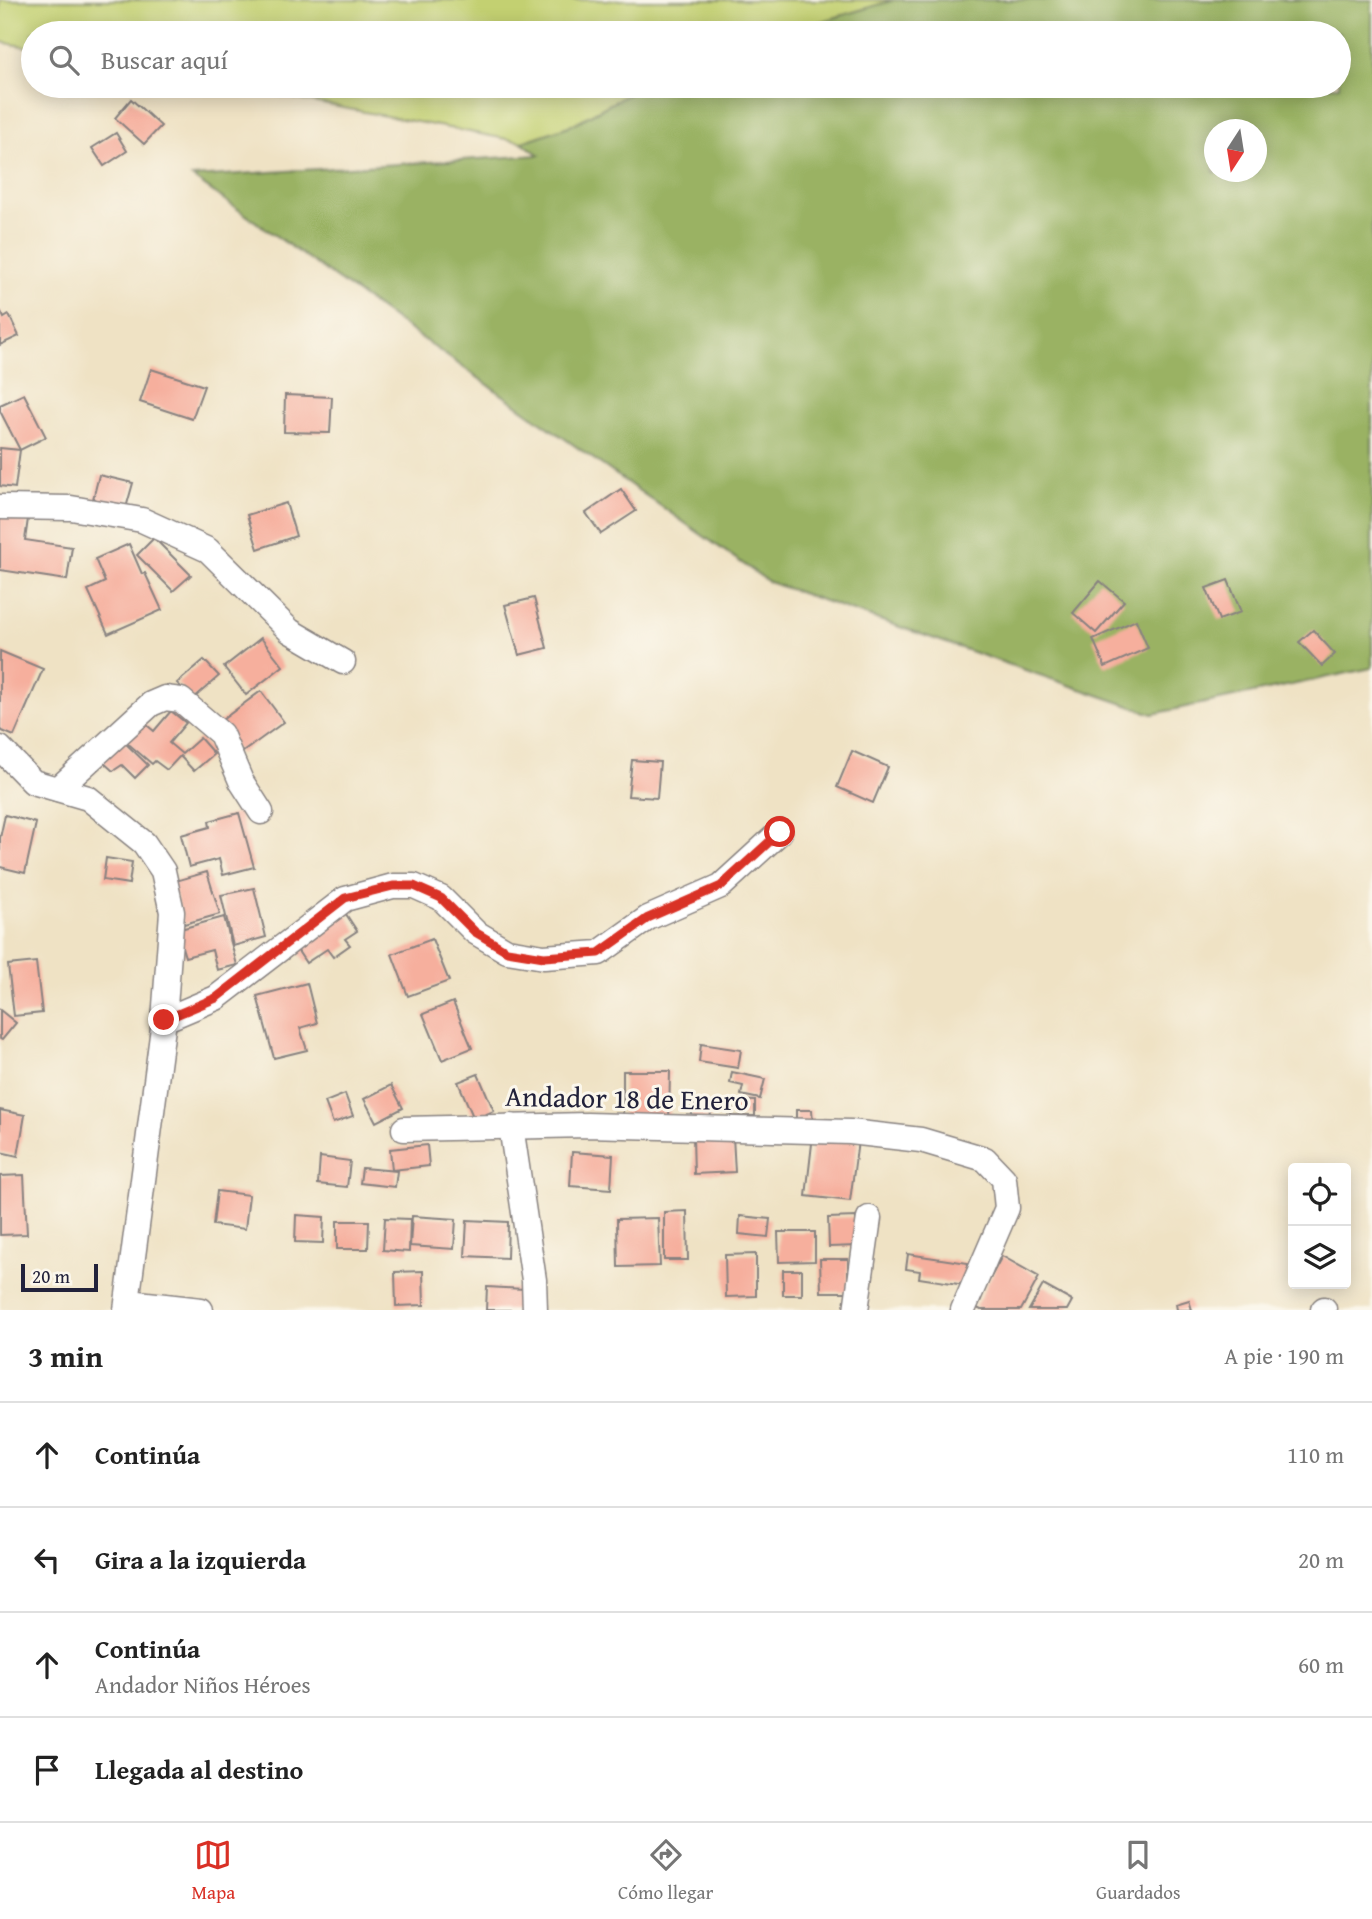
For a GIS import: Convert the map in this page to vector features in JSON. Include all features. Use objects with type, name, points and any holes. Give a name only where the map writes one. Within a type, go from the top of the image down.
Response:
[{"type":"street","points":[[0,507],[71,508],[142,520],[208,550],[290,631],[343,662]]},
{"type":"street","points":[[58,789],[151,704],[165,698],[181,700],[221,734],[241,780],[261,811]]},
{"type":"street","points":[[0,748],[33,782],[88,798],[144,843],[163,871],[172,912],[164,1020],[127,1306],[201,1310]]},
{"type":"street","points":[[164,1020],[216,998],[345,898],[393,886],[414,886],[441,898],[475,932],[507,951],[544,957],[599,953],[648,918],[721,886],[780,832]]},
{"type":"street","name":"Andador 18 de Enero","points":[[404,1129],[587,1125],[850,1132],[921,1140],[985,1159],[1004,1179],[1007,1208],[963,1310]]},
{"type":"street","points":[[511,1126],[534,1280],[535,1310]]},
{"type":"street","points":[[856,1310],[869,1218]]},
{"type":"green space","points":[[0,0],[894,0],[823,21],[21,21],[21,46],[0,42]]},
{"type":"green space","points":[[894,0],[1372,0],[1372,668],[1153,714],[769,582],[192,177],[539,155],[522,142],[572,125],[621,98],[1351,98],[1351,21],[823,21]]},
{"type":"green space","points":[[292,98],[621,98],[572,125],[522,142]]},
{"type":"building","points":[[131,99],[161,126],[144,144],[115,118]]},
{"type":"building","points":[[116,133],[127,151],[104,166],[92,148]]},
{"type":"building","points":[[0,310],[4,318],[9,315],[19,336],[0,345]]},
{"type":"building","points":[[151,369],[204,386],[192,419],[140,402]]},
{"type":"building","points":[[24,394],[46,437],[20,450],[0,411],[0,405]]},
{"type":"building","points":[[285,395],[332,397],[330,433],[284,432]]},
{"type":"building","points":[[0,448],[20,450],[15,488],[0,486]]},
{"type":"building","points":[[99,475],[133,483],[126,508],[93,499]]},
{"type":"building","points":[[621,489],[636,511],[601,534],[586,513]]},
{"type":"building","points":[[286,503],[296,536],[258,549],[247,515]]},
{"type":"building","points":[[0,515],[28,519],[25,540],[72,547],[67,580],[0,570]]},
{"type":"building","points":[[154,538],[191,575],[173,591],[137,555]]},
{"type":"building","points":[[129,544],[162,610],[108,634],[88,590],[105,582],[95,559]]},
{"type":"building","points":[[1228,580],[1241,612],[1219,620],[1206,588]]},
{"type":"building","points":[[1100,581],[1124,601],[1096,633],[1073,613]]},
{"type":"building","points":[[534,598],[547,648],[519,655],[505,605]]},
{"type":"building","points":[[1136,620],[1148,648],[1105,667],[1093,639]]},
{"type":"building","points":[[1313,630],[1335,654],[1322,666],[1299,642]]},
{"type":"building","points":[[261,638],[283,666],[246,695],[224,667]]},
{"type":"building","points":[[0,651],[43,669],[14,736],[0,730]]},
{"type":"building","points":[[204,660],[219,676],[193,699],[177,683]]},
{"type":"building","points":[[261,691],[284,722],[240,754],[218,723]]},
{"type":"building","points":[[171,711],[186,723],[169,743],[182,754],[200,738],[214,754],[194,771],[180,756],[167,770],[155,761],[152,764],[125,741],[142,721],[154,731]]},
{"type":"building","points":[[122,740],[148,765],[135,778],[122,765],[113,771],[102,761]]},
{"type":"building","points":[[852,751],[888,767],[873,803],[837,787]]},
{"type":"building","points":[[632,760],[660,762],[657,798],[628,796]]},
{"type":"building","points":[[239,813],[254,867],[223,875],[219,859],[189,867],[181,835],[210,827],[209,821]]},
{"type":"building","points":[[5,815],[36,823],[25,873],[0,867],[0,838]]},
{"type":"building","points":[[106,858],[132,862],[129,884],[103,880]]},
{"type":"building","points":[[207,872],[220,914],[184,924],[172,882]]},
{"type":"building","points":[[254,888],[266,937],[233,946],[221,895]]},
{"type":"building","points":[[342,908],[357,931],[345,939],[350,945],[333,957],[327,949],[306,963],[292,942]]},
{"type":"building","points":[[224,917],[237,965],[217,970],[212,950],[185,957],[177,930]]},
{"type":"building","points":[[432,939],[449,981],[408,996],[392,954]]},
{"type":"building","points":[[36,962],[42,1013],[14,1016],[8,965]]},
{"type":"building","points":[[307,983],[317,1023],[300,1028],[307,1050],[274,1058],[257,996]]},
{"type":"building","points":[[453,1002],[472,1048],[442,1060],[423,1014]]},
{"type":"building","points":[[0,1010],[16,1023],[2,1040],[0,1039]]},
{"type":"building","points":[[701,1044],[741,1050],[738,1068],[699,1062]]},
{"type":"building","points":[[623,1071],[670,1071],[669,1122],[623,1121]]},
{"type":"building","points":[[732,1072],[765,1079],[760,1099],[741,1095],[743,1086],[730,1083]]},
{"type":"building","points":[[478,1074],[494,1111],[474,1119],[458,1082]]},
{"type":"building","points":[[391,1085],[403,1108],[376,1122],[364,1099]]},
{"type":"building","points":[[345,1094],[353,1116],[333,1123],[325,1102]]},
{"type":"building","points":[[733,1100],[755,1101],[755,1116],[732,1116]]},
{"type":"building","points":[[692,1105],[710,1105],[711,1118],[692,1119]]},
{"type":"building","points":[[0,1110],[25,1115],[18,1156],[0,1152]]},
{"type":"building","points":[[796,1110],[812,1110],[813,1123],[796,1124]]},
{"type":"building","points":[[813,1135],[858,1141],[850,1201],[806,1196]]},
{"type":"building","points":[[733,1136],[735,1172],[694,1174],[693,1137]]},
{"type":"building","points":[[427,1145],[429,1166],[392,1170],[390,1149]]},
{"type":"building","points":[[572,1152],[613,1155],[611,1189],[570,1186]]},
{"type":"building","points":[[320,1157],[350,1161],[347,1187],[318,1184]]},
{"type":"building","points":[[362,1168],[397,1171],[395,1187],[360,1183]]},
{"type":"building","points":[[24,1175],[27,1234],[0,1235],[0,1176]]},
{"type":"building","points":[[217,1191],[249,1195],[245,1229],[213,1225]]},
{"type":"building","points":[[687,1211],[688,1260],[664,1260],[664,1212]]},
{"type":"building","points":[[296,1215],[324,1217],[323,1243],[295,1242]]},
{"type":"building","points":[[412,1216],[456,1219],[454,1249],[410,1246]]},
{"type":"building","points":[[740,1216],[770,1219],[768,1237],[739,1234]]},
{"type":"building","points":[[856,1217],[857,1246],[829,1247],[828,1218]]},
{"type":"building","points":[[385,1218],[410,1219],[409,1252],[383,1250]]},
{"type":"building","points":[[658,1218],[660,1266],[618,1267],[617,1219]]},
{"type":"building","points":[[467,1220],[508,1222],[507,1258],[465,1256]]},
{"type":"building","points":[[337,1221],[369,1221],[368,1249],[337,1249]]},
{"type":"building","points":[[778,1232],[815,1232],[815,1261],[779,1262]]},
{"type":"building","points":[[756,1254],[756,1296],[726,1297],[725,1255]]},
{"type":"building","points":[[908,1254],[968,1263],[965,1285],[919,1278],[920,1271],[906,1269]]},
{"type":"building","points":[[1002,1256],[1039,1277],[1021,1310],[981,1310],[975,1307]]},
{"type":"building","points":[[820,1259],[848,1259],[848,1292],[821,1292]]},
{"type":"building","points":[[783,1270],[802,1270],[802,1295],[783,1295]]},
{"type":"building","points":[[423,1271],[424,1305],[396,1306],[395,1272]]},
{"type":"building","points":[[1043,1285],[1072,1301],[1067,1310],[1029,1310]]},
{"type":"building","points":[[487,1287],[525,1289],[524,1310],[486,1310]]},
{"type":"building","points":[[1189,1300],[1192,1310],[1177,1310],[1176,1304]]},
{"type":"route","points":[[164,1020],[216,998],[345,898],[393,886],[414,886],[441,898],[475,932],[507,951],[544,957],[599,953],[648,918],[721,886],[780,832]]}]
